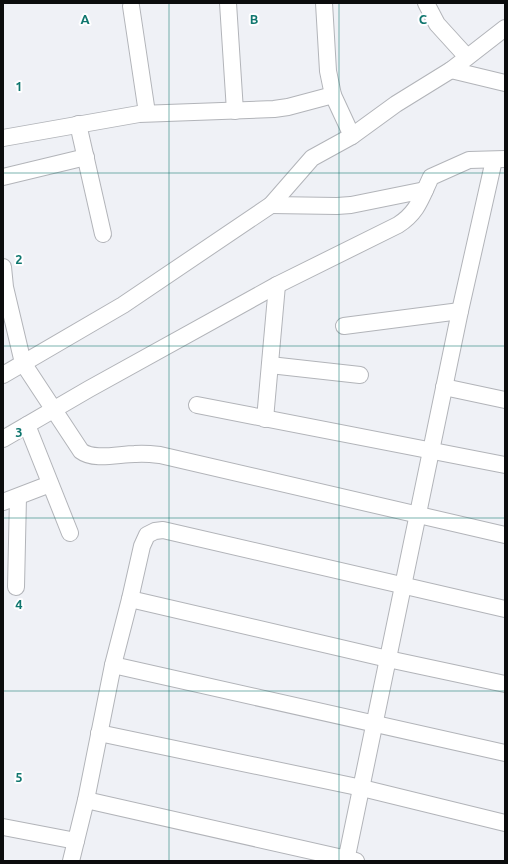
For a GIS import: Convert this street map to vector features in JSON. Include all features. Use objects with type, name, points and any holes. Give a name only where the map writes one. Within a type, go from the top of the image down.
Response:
[{"type":"street","points":[[228,3],[235,111]]},
{"type":"street","points":[[324,3],[328,72],[333,95],[352,136]]},
{"type":"street","points":[[426,3],[437,24],[467,57]]},
{"type":"street","points":[[131,6],[147,113]]},
{"type":"street","points":[[3,375],[123,305],[271,205],[312,158],[352,136],[396,104],[451,70],[505,28]]},
{"type":"street","points":[[451,70],[505,83]]},
{"type":"street","points":[[3,138],[147,113],[235,111],[281,108],[333,95]]},
{"type":"street","points":[[78,124],[103,234]]},
{"type":"street","points":[[3,177],[86,157]]},
{"type":"street","points":[[3,439],[277,285],[398,225],[407,219],[416,209],[431,177],[469,160],[499,159],[460,311],[362,788],[350,860],[86,800]]},
{"type":"street","points":[[271,205],[351,205],[425,190]]},
{"type":"street","points":[[3,267],[7,316],[23,363],[80,451],[85,455],[93,457],[135,454],[160,455],[505,535]]},
{"type":"street","points":[[265,419],[277,285]]},
{"type":"street","points":[[344,326],[460,311]]},
{"type":"street","points":[[270,365],[360,375]]},
{"type":"street","points":[[444,387],[505,400]]},
{"type":"street","points":[[197,405],[505,465]]},
{"type":"street","points":[[27,425],[70,533]]},
{"type":"street","points":[[16,587],[10,500],[50,484]]},
{"type":"street","points":[[71,861],[86,800],[113,665],[142,546],[147,535],[155,531],[163,530],[505,609]]},
{"type":"street","points":[[130,599],[388,659],[505,684]]},
{"type":"street","points":[[113,665],[505,753]]},
{"type":"street","points":[[99,733],[362,788],[505,823]]},
{"type":"street","points":[[3,827],[76,841]]}]
